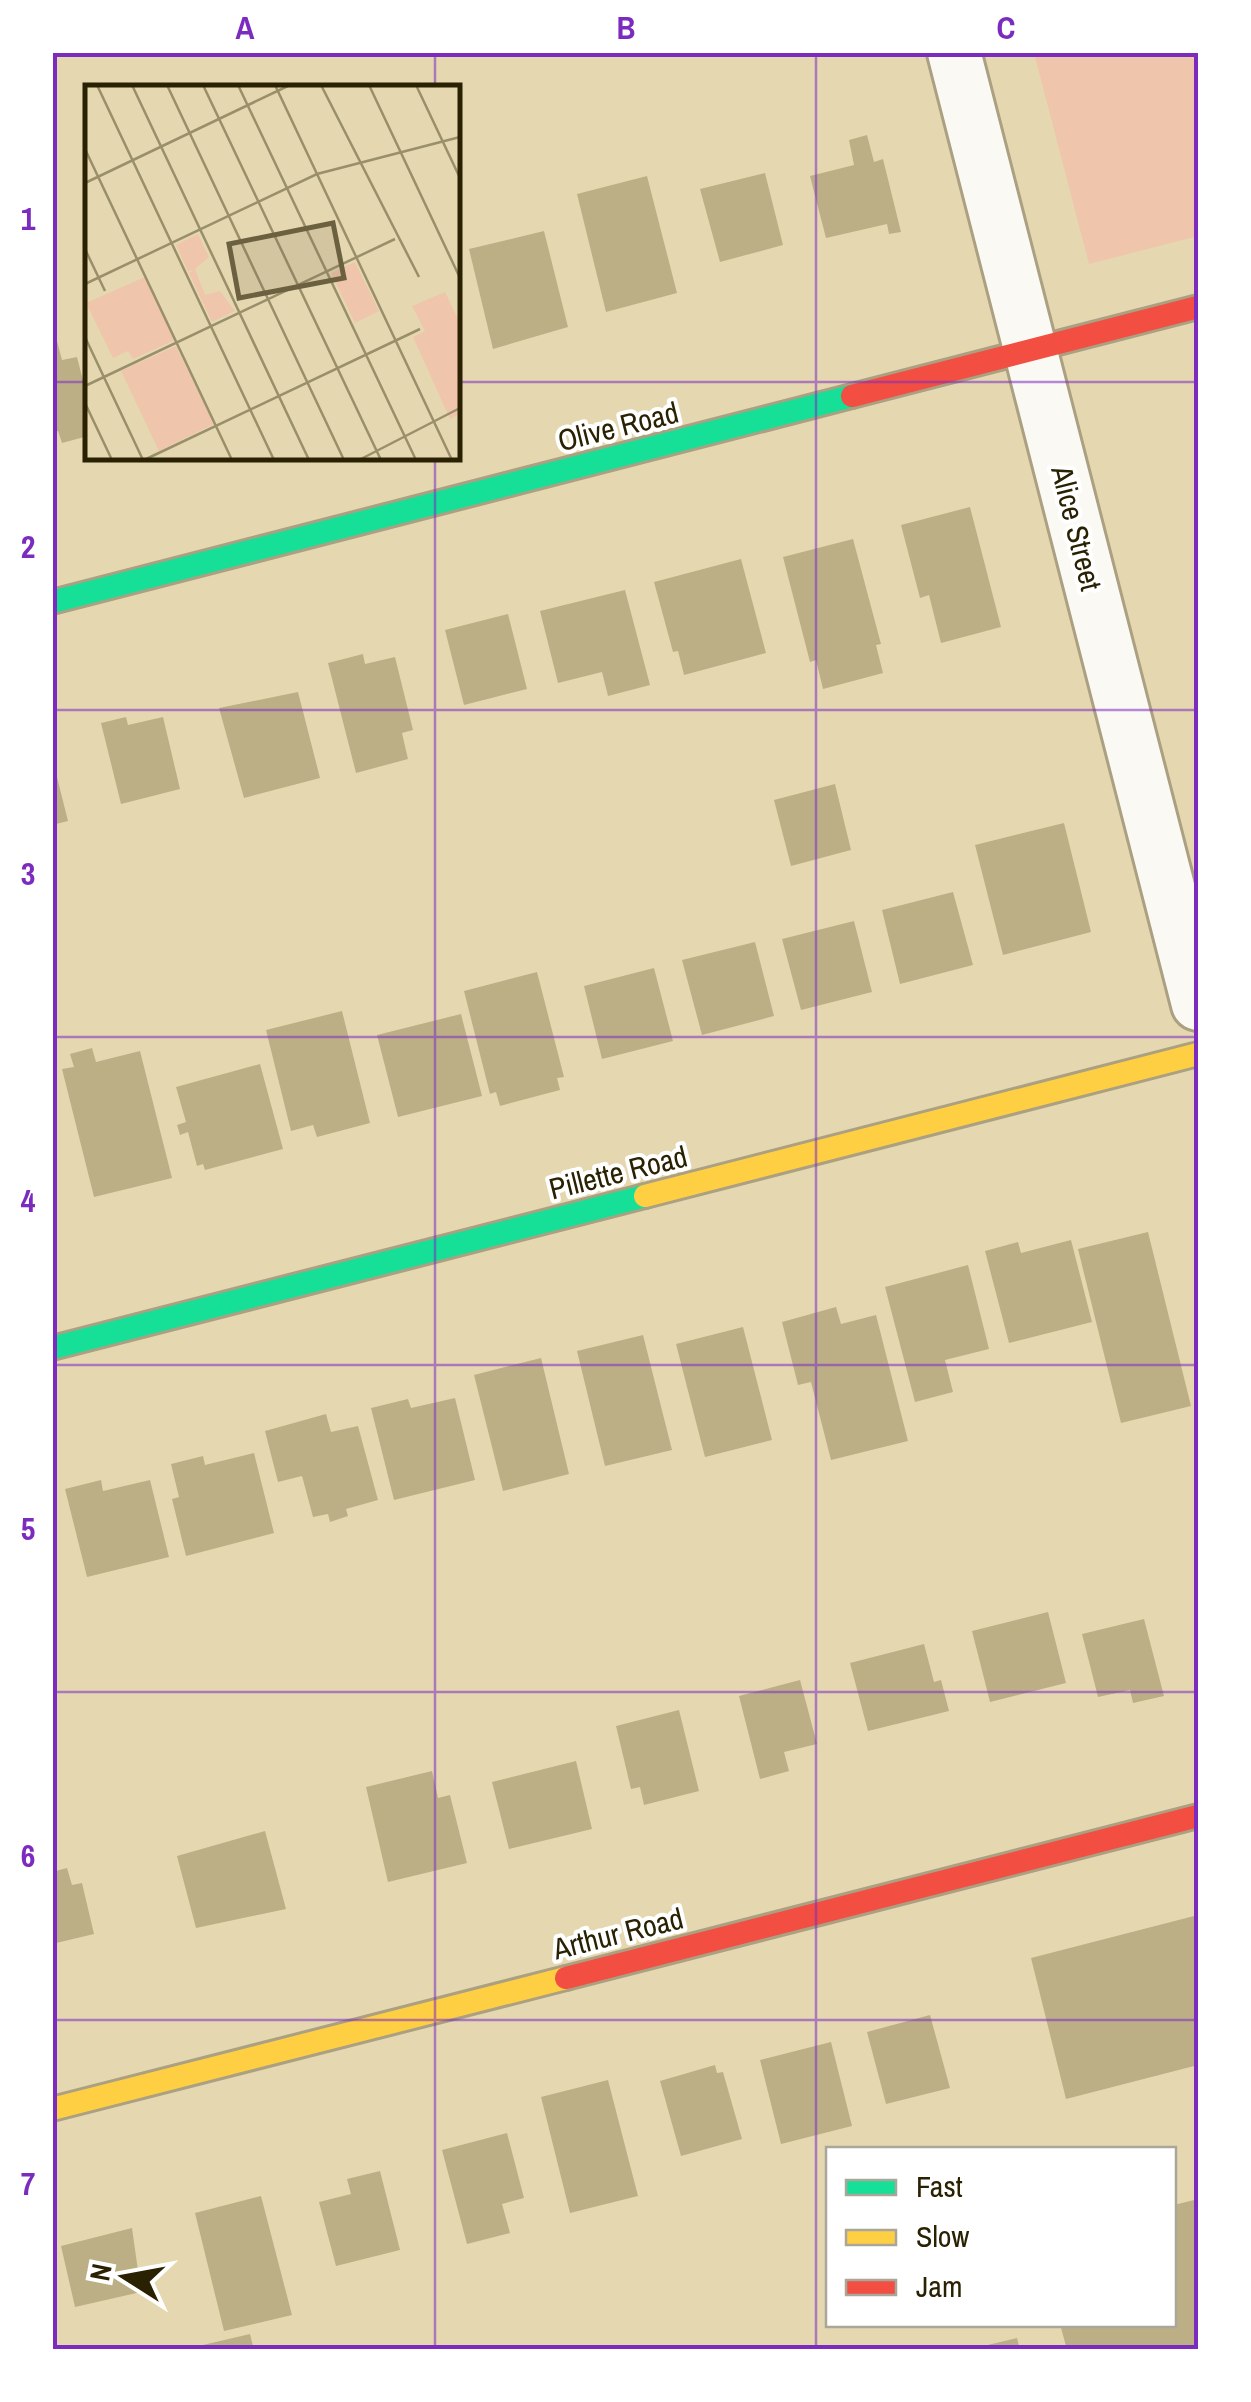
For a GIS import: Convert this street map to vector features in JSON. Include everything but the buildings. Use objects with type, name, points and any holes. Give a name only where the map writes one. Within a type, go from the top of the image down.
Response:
[{"type":"street","name":"Alice Street","points":[[954,52],[1198,1004]]},
{"type":"street","name":"Olive Road","points":[[52,602],[1198,307]]},
{"type":"street","name":"Pillette Road","points":[[52,1348],[1198,1054]]},
{"type":"street","name":"Arthur Road","points":[[52,2109],[1198,1816]]},
{"type":"shaded area","points":[[1034,53],[1198,53],[1198,236],[1089,264]]},
{"type":"traffic: fast","points":[[52,602],[852,396]]},
{"type":"traffic: fast","points":[[52,1348],[645,1196]]},
{"type":"traffic: slow","points":[[645,1196],[1198,1054]]},
{"type":"traffic: slow","points":[[52,2109],[566,1978]]},
{"type":"traffic: jam","points":[[852,396],[1198,307]]},
{"type":"traffic: jam","points":[[566,1978],[1198,1816]]}]
